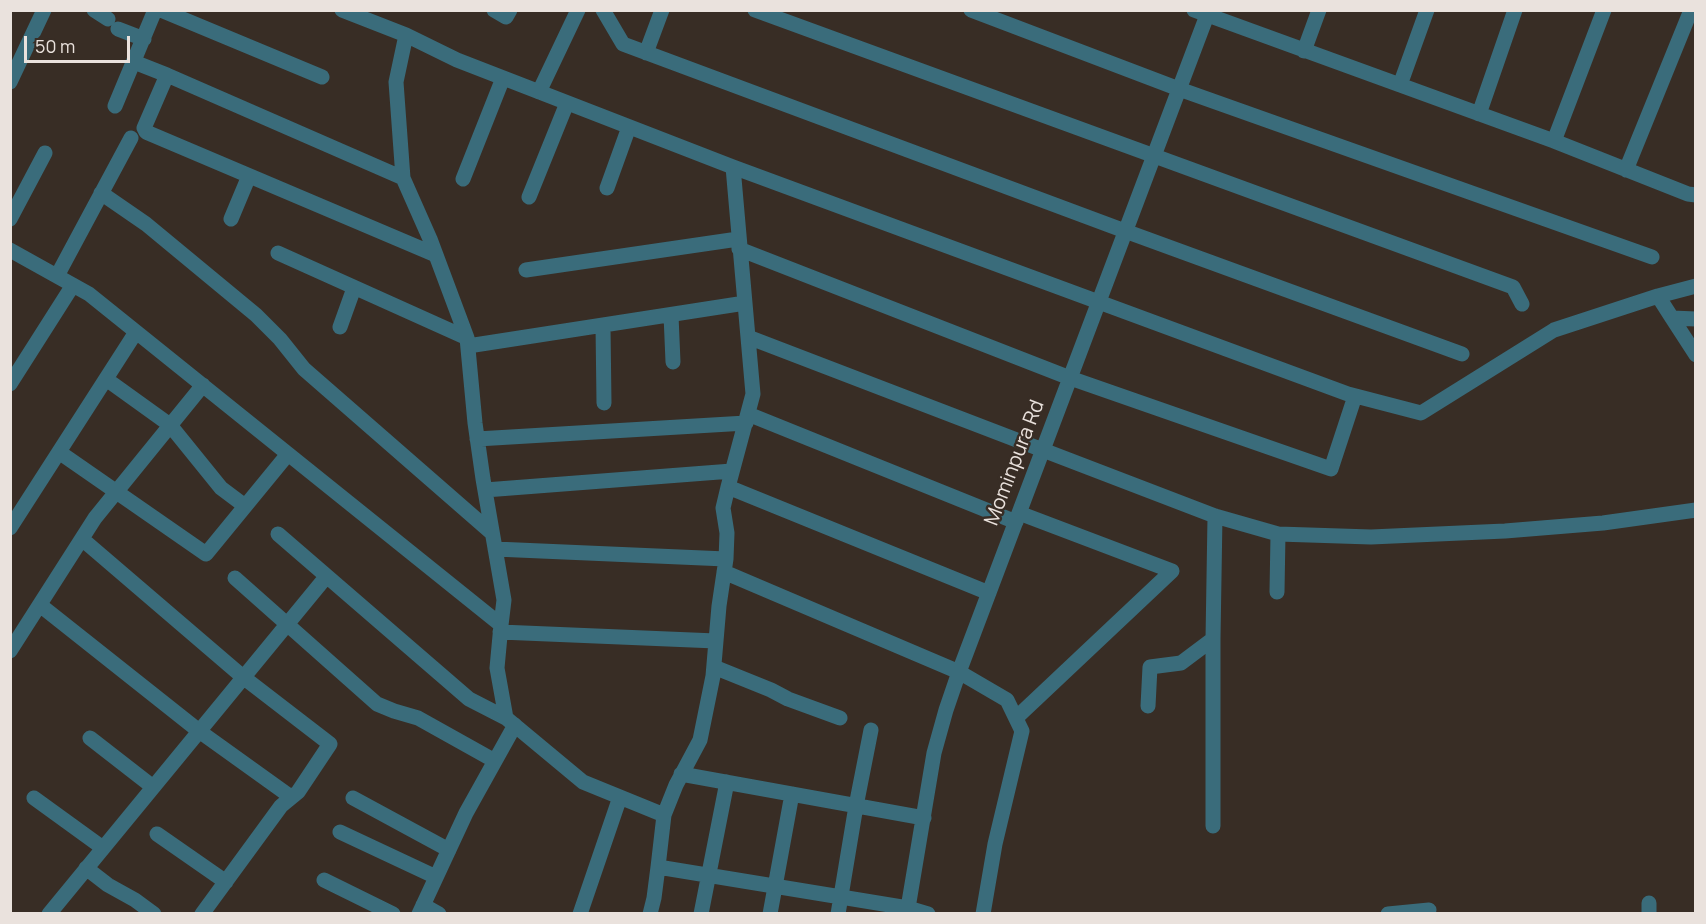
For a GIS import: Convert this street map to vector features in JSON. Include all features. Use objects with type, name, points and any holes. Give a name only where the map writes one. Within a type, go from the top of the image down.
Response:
[{"type":"street","points":[[10,82],[44,10]]},
{"type":"street","points":[[94,10],[113,24],[144,39]]},
{"type":"street","points":[[115,106],[155,10]]},
{"type":"street","points":[[161,10],[322,77]]},
{"type":"street","points":[[342,10],[406,35],[457,60],[733,167],[1355,396],[1421,413],[1554,330],[1695,286]]},
{"type":"street","points":[[494,10],[506,17],[510,10]]},
{"type":"street","points":[[539,92],[578,10]]},
{"type":"street","points":[[603,10],[623,44],[1462,354]]},
{"type":"street","points":[[646,53],[662,10]]},
{"type":"street","points":[[755,10],[1513,286],[1522,304]]},
{"type":"street","points":[[970,10],[1179,88],[1652,257]]},
{"type":"street","points":[[1304,51],[1319,10]]},
{"type":"street","points":[[1400,85],[1427,10]]},
{"type":"street","points":[[1479,114],[1515,10]]},
{"type":"street","points":[[1554,141],[1604,10]]},
{"type":"street","points":[[1626,170],[1691,10]]},
{"type":"street","points":[[1203,12],[1695,195]]},
{"type":"street","name":"Mominpura Rd","points":[[908,911],[934,753],[946,710],[1179,88],[1203,12]]},
{"type":"street","points":[[406,35],[396,82],[403,178],[436,255],[468,342],[477,439],[504,600],[497,668],[510,722],[495,761],[466,813],[421,909],[439,914]]},
{"type":"street","points":[[134,62],[403,178]]},
{"type":"street","points":[[167,75],[144,128],[146,132],[436,255]]},
{"type":"street","points":[[463,179],[503,78]]},
{"type":"street","points":[[529,197],[567,103]]},
{"type":"street","points":[[606,188],[629,127]]},
{"type":"street","points":[[57,276],[131,138]]},
{"type":"street","points":[[10,219],[45,153]]},
{"type":"street","points":[[650,914],[664,815],[681,774],[700,740],[714,667],[725,566],[727,533],[723,508],[753,394],[733,167]]},
{"type":"street","points":[[231,219],[249,176]]},
{"type":"street","points":[[101,193],[146,224],[256,315],[280,339],[304,369],[492,533]]},
{"type":"street","points":[[526,270],[739,244],[1070,378],[1331,469],[1355,396]]},
{"type":"street","points":[[12,253],[89,294],[501,629],[716,641]]},
{"type":"street","points":[[278,253],[468,342],[603,326],[745,303]]},
{"type":"street","points":[[10,384],[73,285]]},
{"type":"street","points":[[340,327],[354,288]]},
{"type":"street","points":[[1658,296],[1695,355]]},
{"type":"street","points":[[670,315],[673,362]]},
{"type":"street","points":[[1672,318],[1695,319]]},
{"type":"street","points":[[603,326],[604,403]]},
{"type":"street","points":[[11,525],[136,332]]},
{"type":"street","points":[[748,337],[1215,516],[1278,534],[1371,537],[1505,531],[1603,523],[1695,510]]},
{"type":"street","points":[[106,379],[170,425],[221,488],[245,506]]},
{"type":"street","points":[[10,651],[95,518],[202,385]]},
{"type":"street","points":[[477,439],[747,419],[1172,571],[1016,718]]},
{"type":"street","points":[[59,452],[206,554],[288,454]]},
{"type":"street","points":[[485,490],[732,471]]},
{"type":"street","points":[[728,487],[989,593]]},
{"type":"street","points":[[1213,826],[1215,516]]},
{"type":"street","points":[[278,534],[470,699],[510,722],[583,782],[664,815]]},
{"type":"street","points":[[1277,592],[1278,534]]},
{"type":"street","points":[[82,539],[243,677],[330,744],[298,792],[281,806],[205,910],[222,914]]},
{"type":"street","points":[[495,549],[725,566],[959,672],[1007,700],[1022,732],[995,844],[983,914]]},
{"type":"street","points":[[49,914],[326,577]]},
{"type":"street","points":[[235,578],[377,704],[418,718],[495,761]]},
{"type":"street","points":[[40,605],[199,731],[291,797]]},
{"type":"street","points":[[1148,706],[1150,667],[1181,663],[1213,639]]},
{"type":"street","points":[[714,667],[788,699],[840,718]]},
{"type":"street","points":[[838,914],[871,730]]},
{"type":"street","points":[[90,738],[153,787]]},
{"type":"street","points":[[681,774],[924,818]]},
{"type":"street","points":[[701,914],[727,782]]},
{"type":"street","points":[[770,914],[792,794]]},
{"type":"street","points":[[580,914],[620,797]]},
{"type":"street","points":[[34,798],[103,848]]},
{"type":"street","points":[[353,798],[449,850]]},
{"type":"street","points":[[340,832],[436,877]]},
{"type":"street","points":[[157,834],[226,882]]},
{"type":"street","points":[[658,867],[841,897],[928,914]]},
{"type":"street","points":[[86,868],[154,914]]},
{"type":"street","points":[[324,880],[393,914]]},
{"type":"street","points":[[1388,914],[1429,910]]}]
